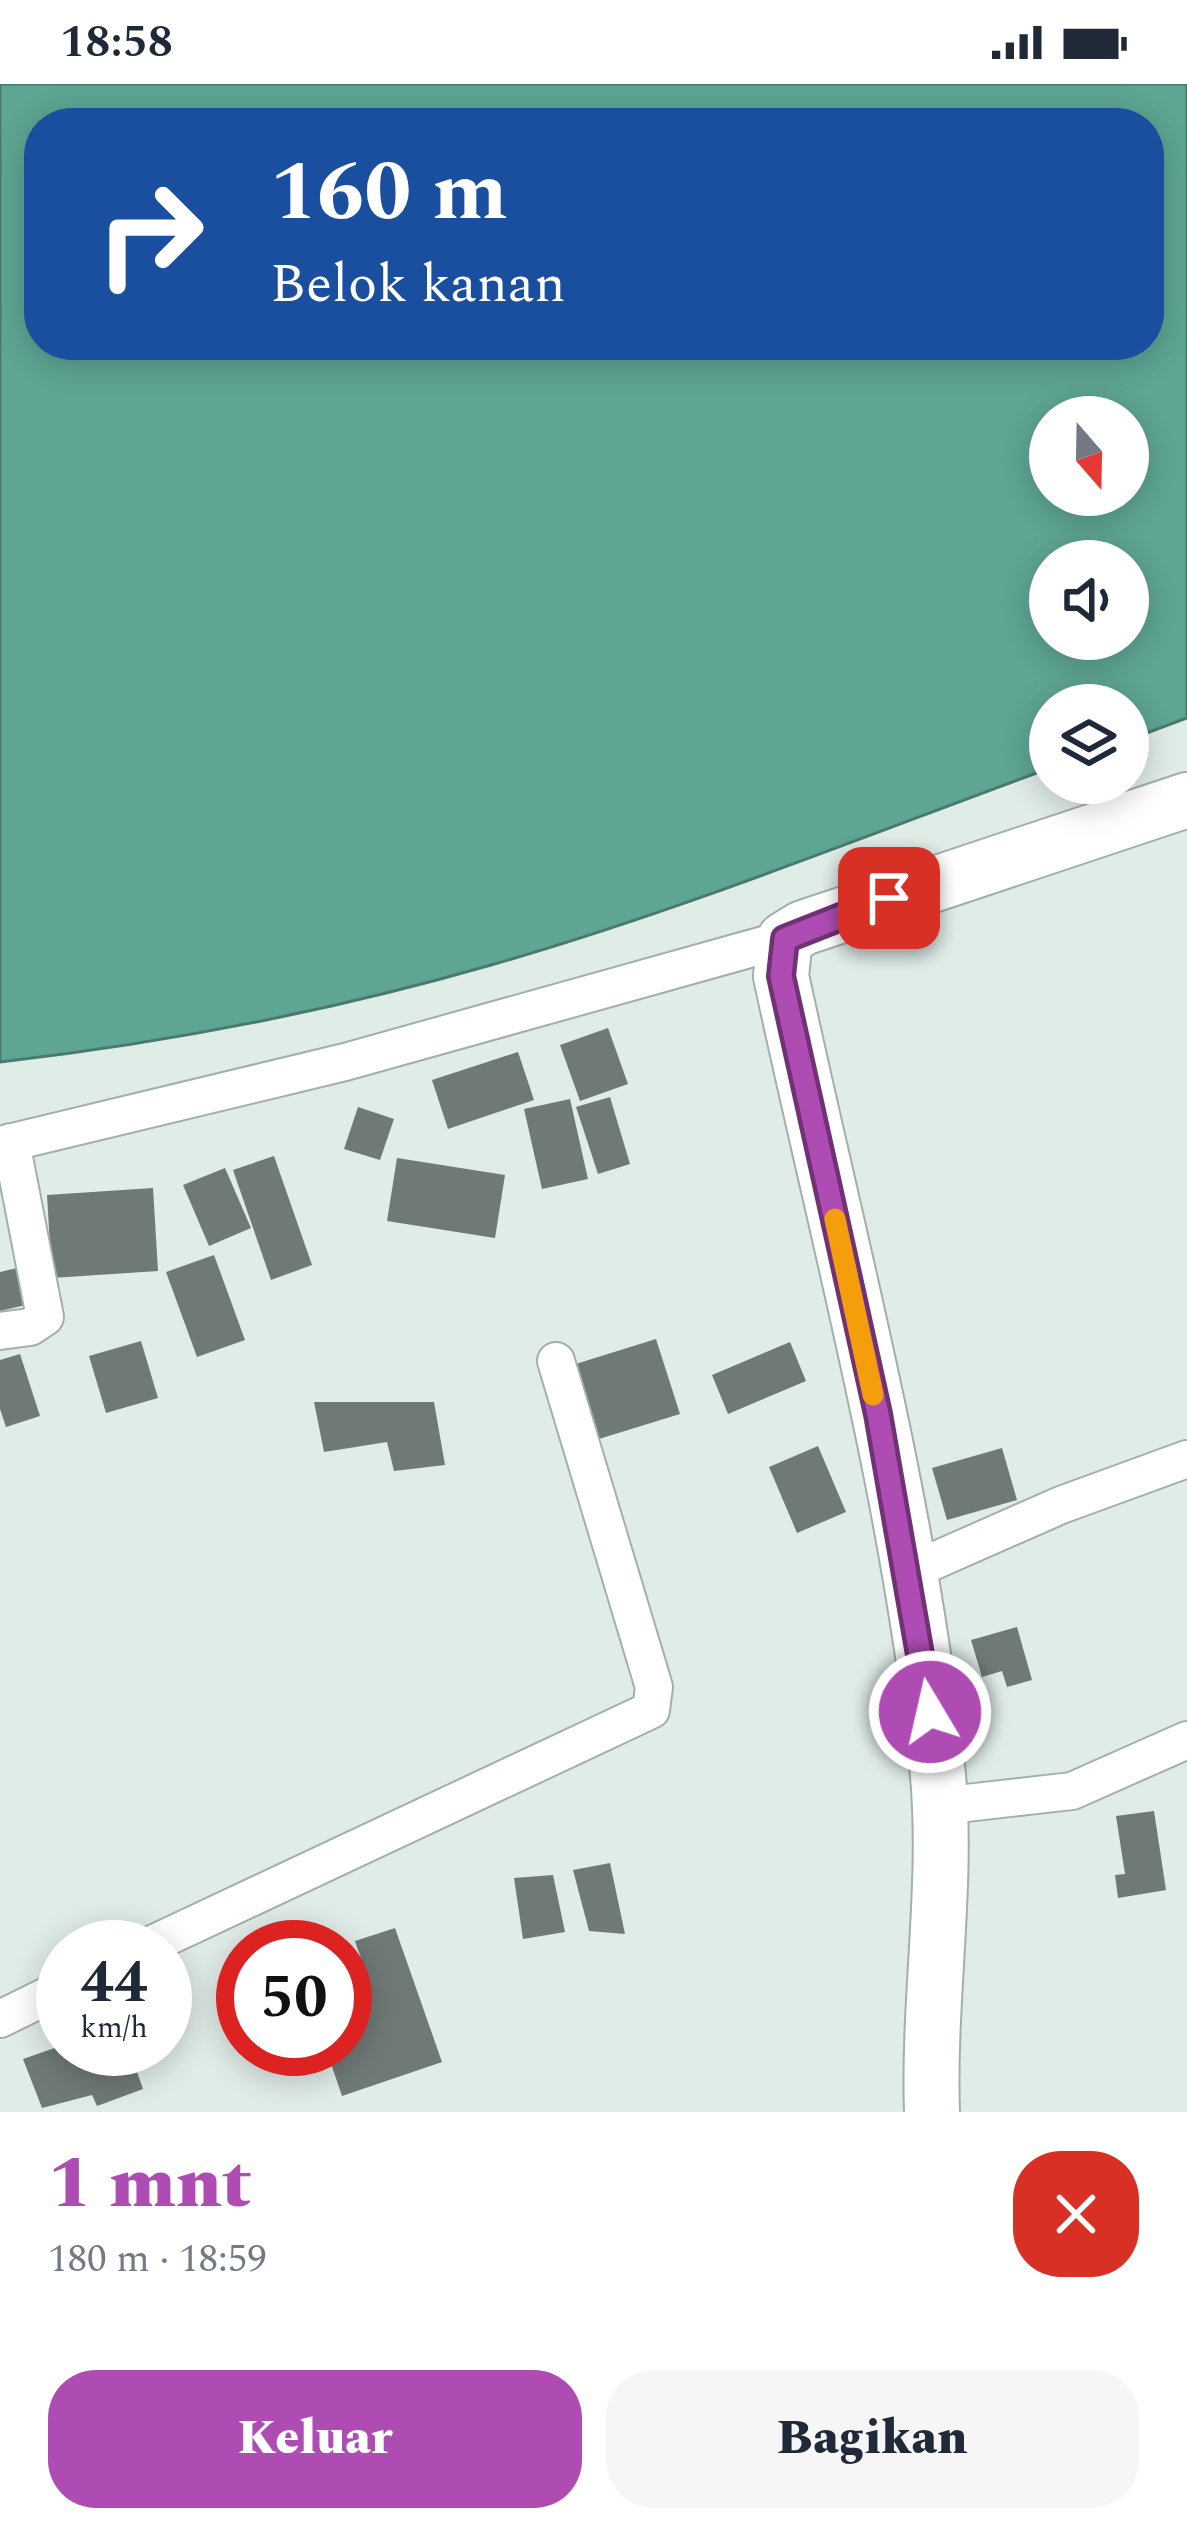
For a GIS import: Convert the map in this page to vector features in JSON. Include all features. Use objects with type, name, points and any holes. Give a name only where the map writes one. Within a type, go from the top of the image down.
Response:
[{"type":"main road","points":[[932,2112],[940,1806],[909,1572],[781,976],[785,939],[803,928],[1187,800]]},
{"type":"street","points":[[0,1331],[30,1327],[45,1317],[6,1143],[324,1068],[785,939]]},
{"type":"street","points":[[192,1925],[651,1710],[653,1688],[556,1361]]},
{"type":"street","points":[[909,1572],[1061,1504],[1187,1460]]},
{"type":"street","points":[[940,1806],[1072,1791],[1187,1740]]},
{"type":"street","points":[[0,2019],[36,2001]]},
{"type":"shaded area","points":[[0,84],[1187,84],[1187,718],[1149,732],[1149,684],[1029,684],[1029,776],[772,872],[491,965],[309,1011],[186,1035],[0,1062]]},
{"type":"building","points":[[608,1028],[628,1084],[580,1101],[560,1045]]},
{"type":"building","points":[[518,1052],[534,1100],[448,1129],[432,1080]]},
{"type":"building","points":[[610,1097],[630,1164],[598,1174],[576,1107]]},
{"type":"building","points":[[570,1099],[588,1179],[542,1189],[524,1109]]},
{"type":"building","points":[[358,1107],[394,1119],[380,1160],[344,1149]]},
{"type":"building","points":[[274,1156],[312,1265],[271,1280],[233,1170]]},
{"type":"building","points":[[397,1158],[505,1175],[495,1238],[387,1221]]},
{"type":"building","points":[[225,1168],[251,1228],[209,1246],[183,1185]]},
{"type":"building","points":[[153,1188],[158,1271],[52,1278],[47,1195]]},
{"type":"building","points":[[214,1255],[245,1340],[197,1357],[166,1272]]},
{"type":"building","points":[[21,1267],[30,1304],[0,1311],[0,1272]]},
{"type":"building","points":[[656,1339],[680,1414],[589,1442],[566,1367]]},
{"type":"building","points":[[141,1341],[158,1398],[106,1413],[89,1356]]},
{"type":"building","points":[[790,1342],[806,1381],[728,1414],[712,1375]]},
{"type":"building","points":[[20,1354],[40,1416],[6,1427],[0,1409],[0,1360]]},
{"type":"building","points":[[314,1402],[434,1402],[445,1465],[394,1471],[387,1442],[324,1452]]},
{"type":"building","points":[[818,1446],[846,1512],[797,1533],[769,1467]]},
{"type":"building","points":[[1002,1448],[1017,1500],[947,1520],[932,1468]]},
{"type":"building","points":[[1017,1627],[1032,1680],[1007,1687],[1002,1671],[982,1677],[971,1640]]},
{"type":"building","points":[[1154,1811],[1166,1890],[1118,1898],[1115,1875],[1125,1874],[1116,1816]]},
{"type":"building","points":[[610,1863],[625,1934],[589,1931],[573,1870]]},
{"type":"building","points":[[553,1875],[565,1932],[523,1939],[514,1878]]},
{"type":"building","points":[[395,1928],[442,2062],[342,2096],[335,2076],[372,2076],[372,1935]]},
{"type":"building","points":[[36,2054],[36,2076],[138,2076],[143,2089],[97,2106],[92,2095],[42,2108],[23,2059]]},
{"type":"slow traffic","points":[[835,1219],[873,1395]]},
{"type":"route","points":[[889,898],[803,928],[785,939],[781,976],[878,1414],[930,1712]]}]
